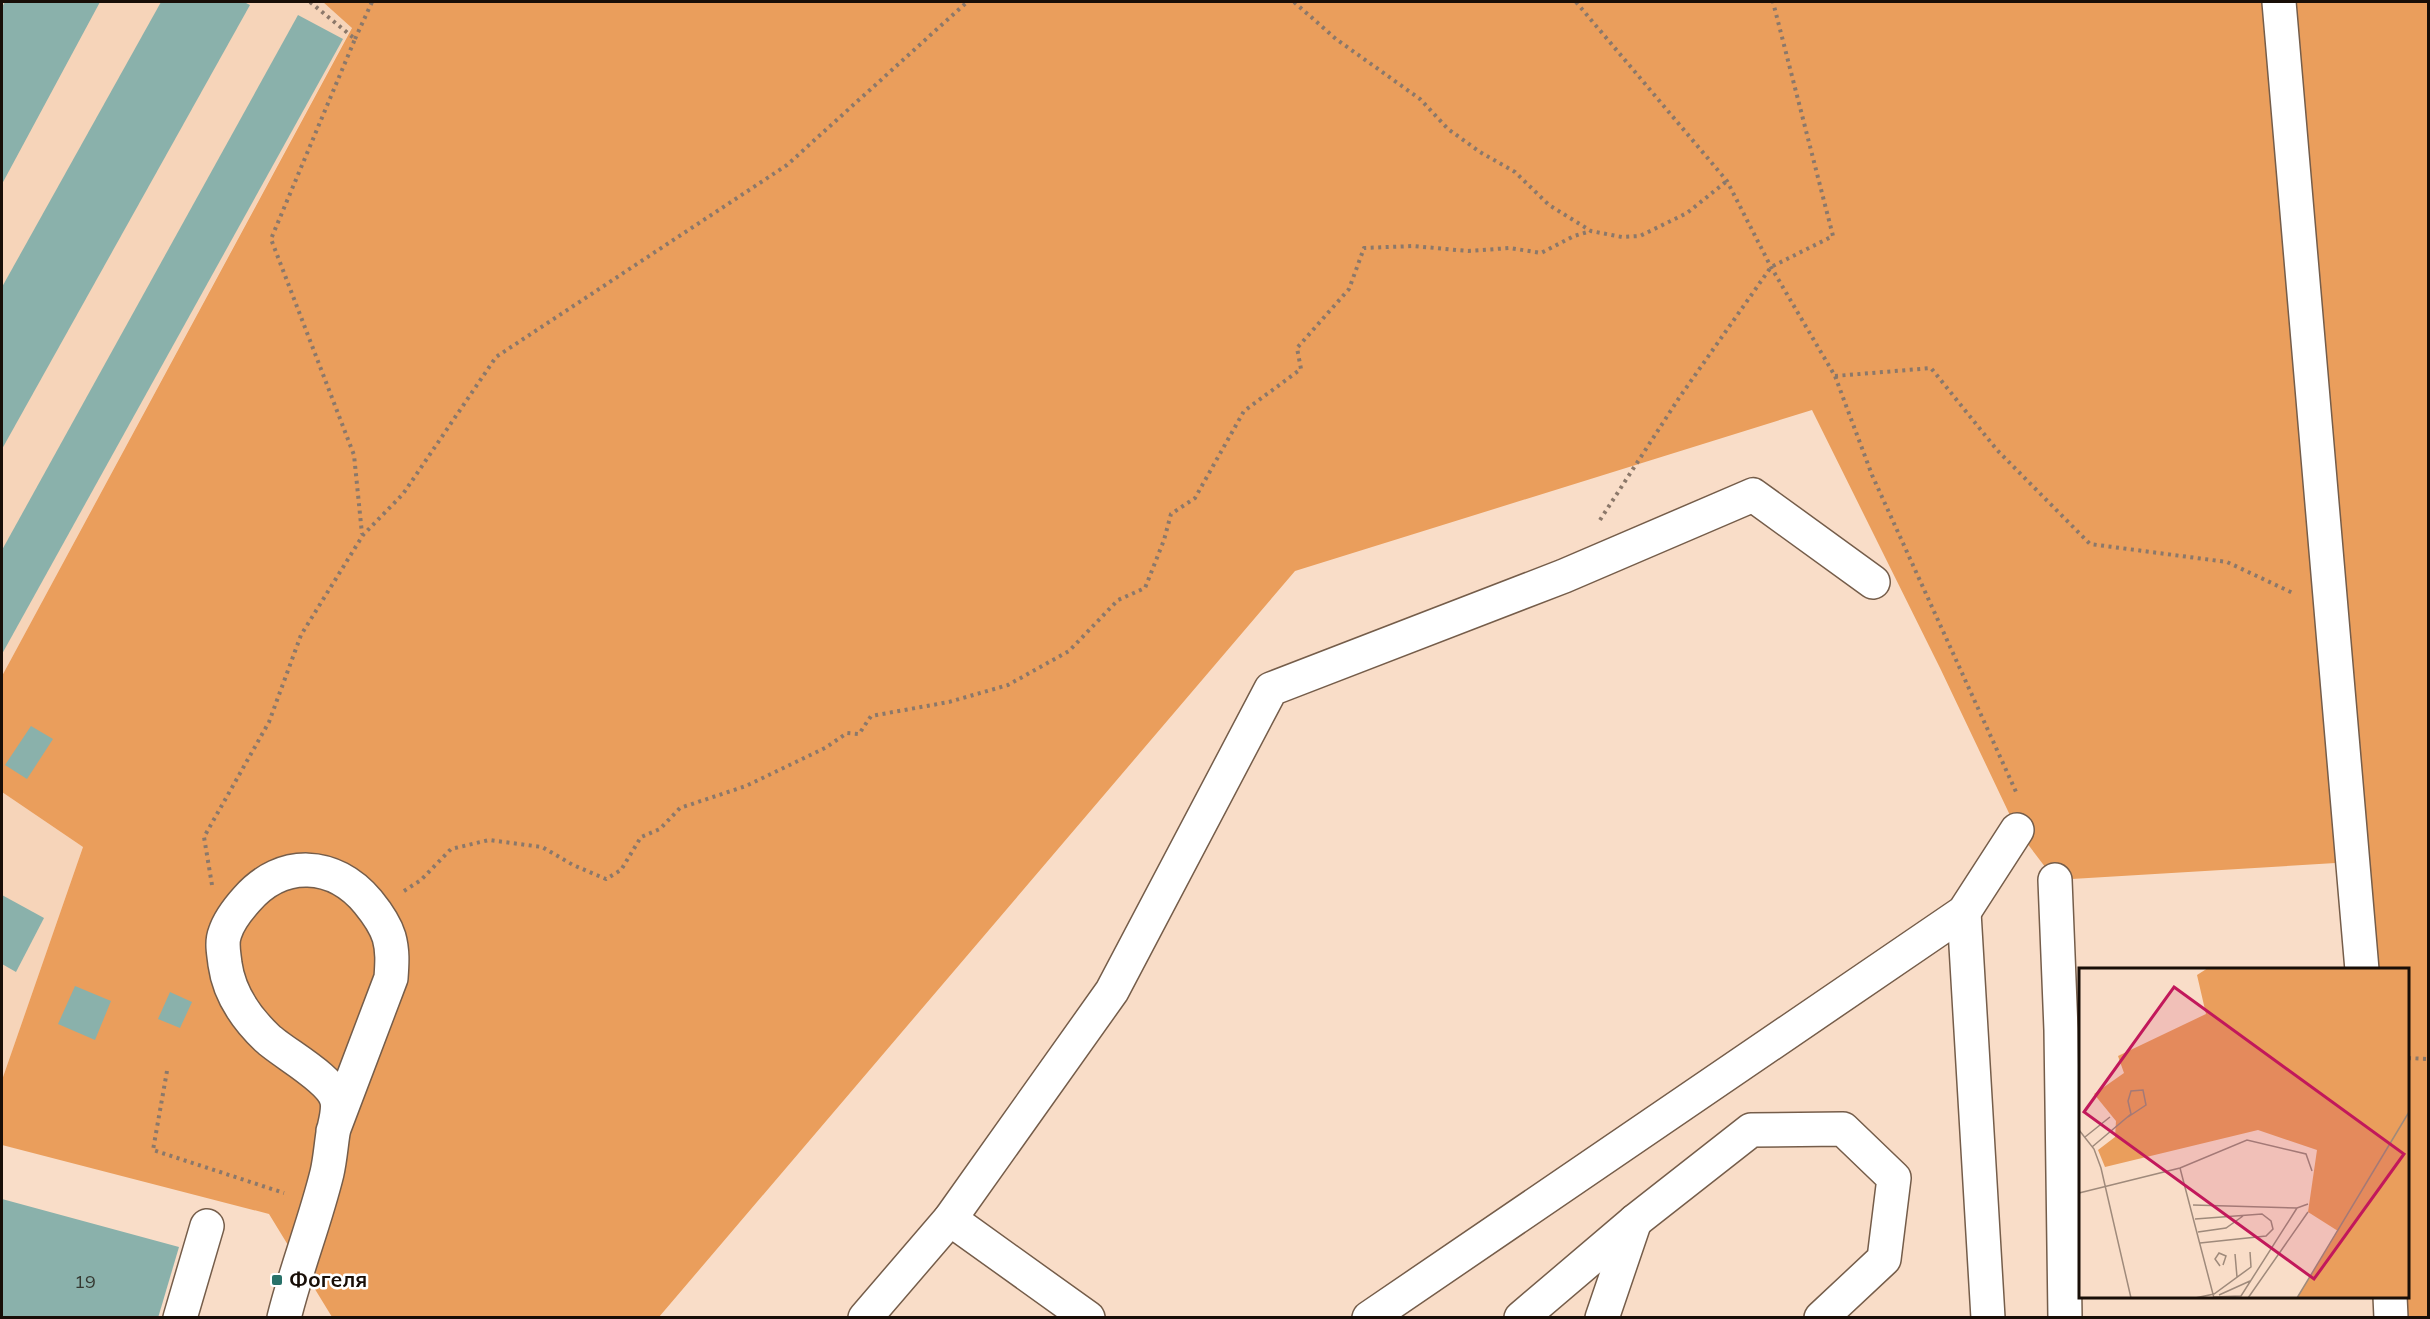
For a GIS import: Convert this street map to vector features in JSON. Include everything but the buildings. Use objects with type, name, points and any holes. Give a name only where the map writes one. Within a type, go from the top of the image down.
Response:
[{"type":"street","points":[[2279,2],[2362,968]]},
{"type":"street","points":[[865,1317],[950,1219],[1112,991],[1271,689],[1564,576],[1753,495],[1873,582]]},
{"type":"street","points":[[1370,1317],[1964,912],[2019,817]]},
{"type":"street","points":[[284,1317],[327,1172],[337,1100],[328,1086],[267,1038],[249,1018],[235,998],[227,975],[223,948],[224,934],[236,910],[256,888],[278,875],[303,869],[326,872],[346,881],[363,896],[379,916],[389,936],[393,959],[391,978],[333,1131]]},
{"type":"street","points":[[2055,880],[2061,1030],[2065,1317]]},
{"type":"street","points":[[1964,912],[1988,1317]]},
{"type":"street","points":[[1521,1317],[1635,1221],[1751,1130],[1844,1129],[1894,1178],[1884,1259],[1821,1317]]},
{"type":"street","points":[[950,1219],[1088,1317]]},
{"type":"street","points":[[1602,1317],[1635,1221]]},
{"type":"street","points":[[180,1317],[207,1227]]},
{"type":"street","points":[[2390,1298],[2391,1317]]},
{"type":"path","points":[[310,2],[355,39]]},
{"type":"path","points":[[363,535],[354,455],[271,239],[372,2]]},
{"type":"path","points":[[213,892],[204,837],[269,722],[301,635],[363,535],[404,494],[496,357],[787,165],[967,2]]},
{"type":"path","points":[[1294,2],[1336,39],[1420,99],[1448,129],[1515,172],[1549,205],[1591,231],[1622,237],[1640,236],[1687,213],[1727,181]]},
{"type":"path","points":[[1576,2],[1727,181],[1771,267],[1835,376],[1872,475],[2019,817]]},
{"type":"path","points":[[1596,527],[1679,398],[1771,267],[1833,236],[1773,2]]},
{"type":"path","points":[[401,893],[421,880],[451,849],[489,840],[542,847],[573,865],[606,879],[621,870],[642,837],[660,829],[680,808],[747,786],[825,748],[847,733],[858,734],[871,716],[940,704],[1008,685],[1069,651],[1118,600],[1144,588],[1164,540],[1171,514],[1195,498],[1244,411],[1301,369],[1297,348],[1349,289],[1364,248],[1413,246],[1468,251],[1510,248],[1541,253],[1574,236],[1591,231]]},
{"type":"path","points":[[1835,376],[1931,368],[1997,450],[2090,544],[2227,562],[2331,611]]},
{"type":"path","points":[[2409,1058],[2428,1059]]},
{"type":"path","points":[[167,1071],[153,1150],[291,1195]]},
{"type":"shaded area","points":[[2,2],[323,2],[352,27],[2,676]]},
{"type":"shaded area","points":[[323,2],[2428,2],[2428,1317],[2391,1317],[2390,1298],[2409,1298],[2409,968],[2362,968],[2352,862],[2055,880],[2017,830],[1941,670],[1812,410],[1295,571],[659,1317],[332,1317],[269,1214],[2,1145],[2,1080],[83,847],[2,792],[2,676],[352,28]]},
{"type":"shaded area","points":[[2,792],[83,847],[2,1080]]},
{"type":"place","name":"Фогеля","points":[[277,1280]]}]
